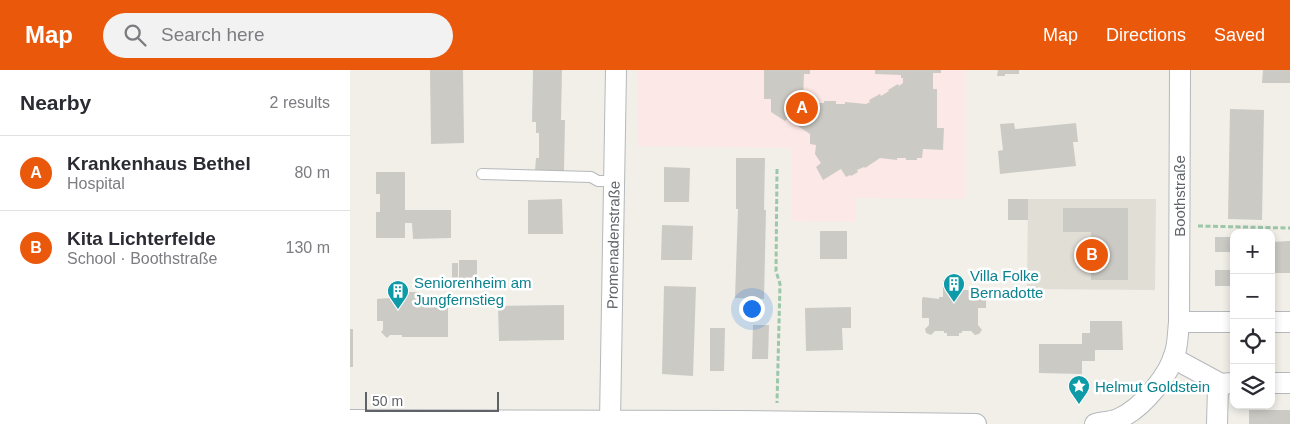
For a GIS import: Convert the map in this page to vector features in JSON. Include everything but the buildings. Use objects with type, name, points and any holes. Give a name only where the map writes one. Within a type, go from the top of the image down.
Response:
[{"type":"street","name":"Promenadenstraße","points":[[610,421],[616,70]]},
{"type":"street","name":"Boothstraße","points":[[1095,424],[1118,419],[1140,404],[1155,389],[1168,370],[1178,339],[1180,70]]},
{"type":"street","points":[[1178,322],[1230,322]]},
{"type":"street","points":[[1275,322],[1290,322]]},
{"type":"street","points":[[1173,358],[1227,384]]},
{"type":"street","points":[[1275,383],[1290,383]]},
{"type":"street","points":[[1217,424],[1218,387],[1227,384]]},
{"type":"street","points":[[350,420],[976,424]]},
{"type":"lane","points":[[482,174],[591,177],[598,181],[614,181]]},
{"type":"path","points":[[777,169],[776,271],[780,284],[777,406]]},
{"type":"path","points":[[1197,226],[1290,228]]},
{"type":"shaded area","points":[[638,70],[965,70],[965,199],[855,198],[855,222],[791,221],[791,148],[638,146]]},
{"type":"shaded area","points":[[1028,199],[1156,199],[1155,290],[1027,289]]},
{"type":"place","name":"Krankenhaus Bethel","points":[[802,108]]},
{"type":"place","name":"Kita Lichterfelde","points":[[1092,255]]},
{"type":"place","name":"Villa Folke Bernadotte","points":[[954,303]]},
{"type":"place","name":"Seniorenheim am Jungfernstieg","points":[[398,310]]},
{"type":"place","name":"Helmut Goldstein","points":[[1079,405]]}]
